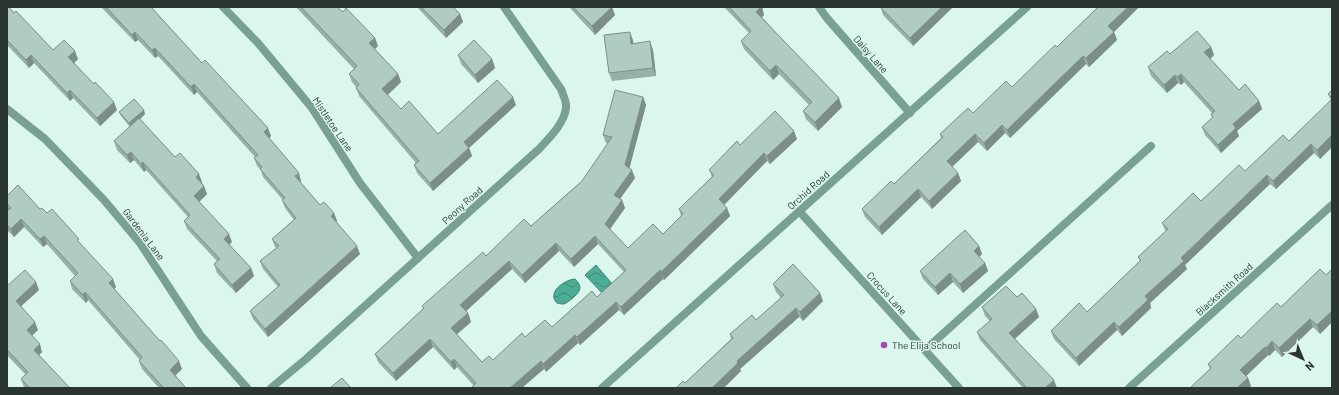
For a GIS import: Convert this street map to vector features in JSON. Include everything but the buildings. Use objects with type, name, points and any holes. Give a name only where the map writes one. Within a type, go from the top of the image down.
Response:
[{"type":"street","name":"Mistletoe Lane","points":[[223,7],[258,43],[312,108],[360,183],[418,258]]},
{"type":"street","name":"Peony Road","points":[[272,388],[539,149],[562,119],[566,108],[566,101],[561,89],[504,7]]},
{"type":"street","name":"Daisy Lane","points":[[819,7],[826,17],[910,113]]},
{"type":"street","name":"Orchid Road","points":[[602,388],[1027,7]]},
{"type":"street","name":"Gardenia Lane","points":[[7,108],[45,139],[104,200],[140,243],[201,336],[247,388]]},
{"type":"street","points":[[925,350],[1151,146]]},
{"type":"street","name":"Blacksmith Road","points":[[1129,388],[1332,205]]},
{"type":"street","name":"Crocus Lane","points":[[800,212],[959,388]]},
{"type":"water","points":[[596,265],[614,286],[604,295],[585,275]]},
{"type":"water","points":[[572,279],[575,279],[580,287],[580,290],[566,303],[557,303],[554,297],[555,291],[559,286]]},
{"type":"place","name":"The Elija School","points":[[884,345]]}]
